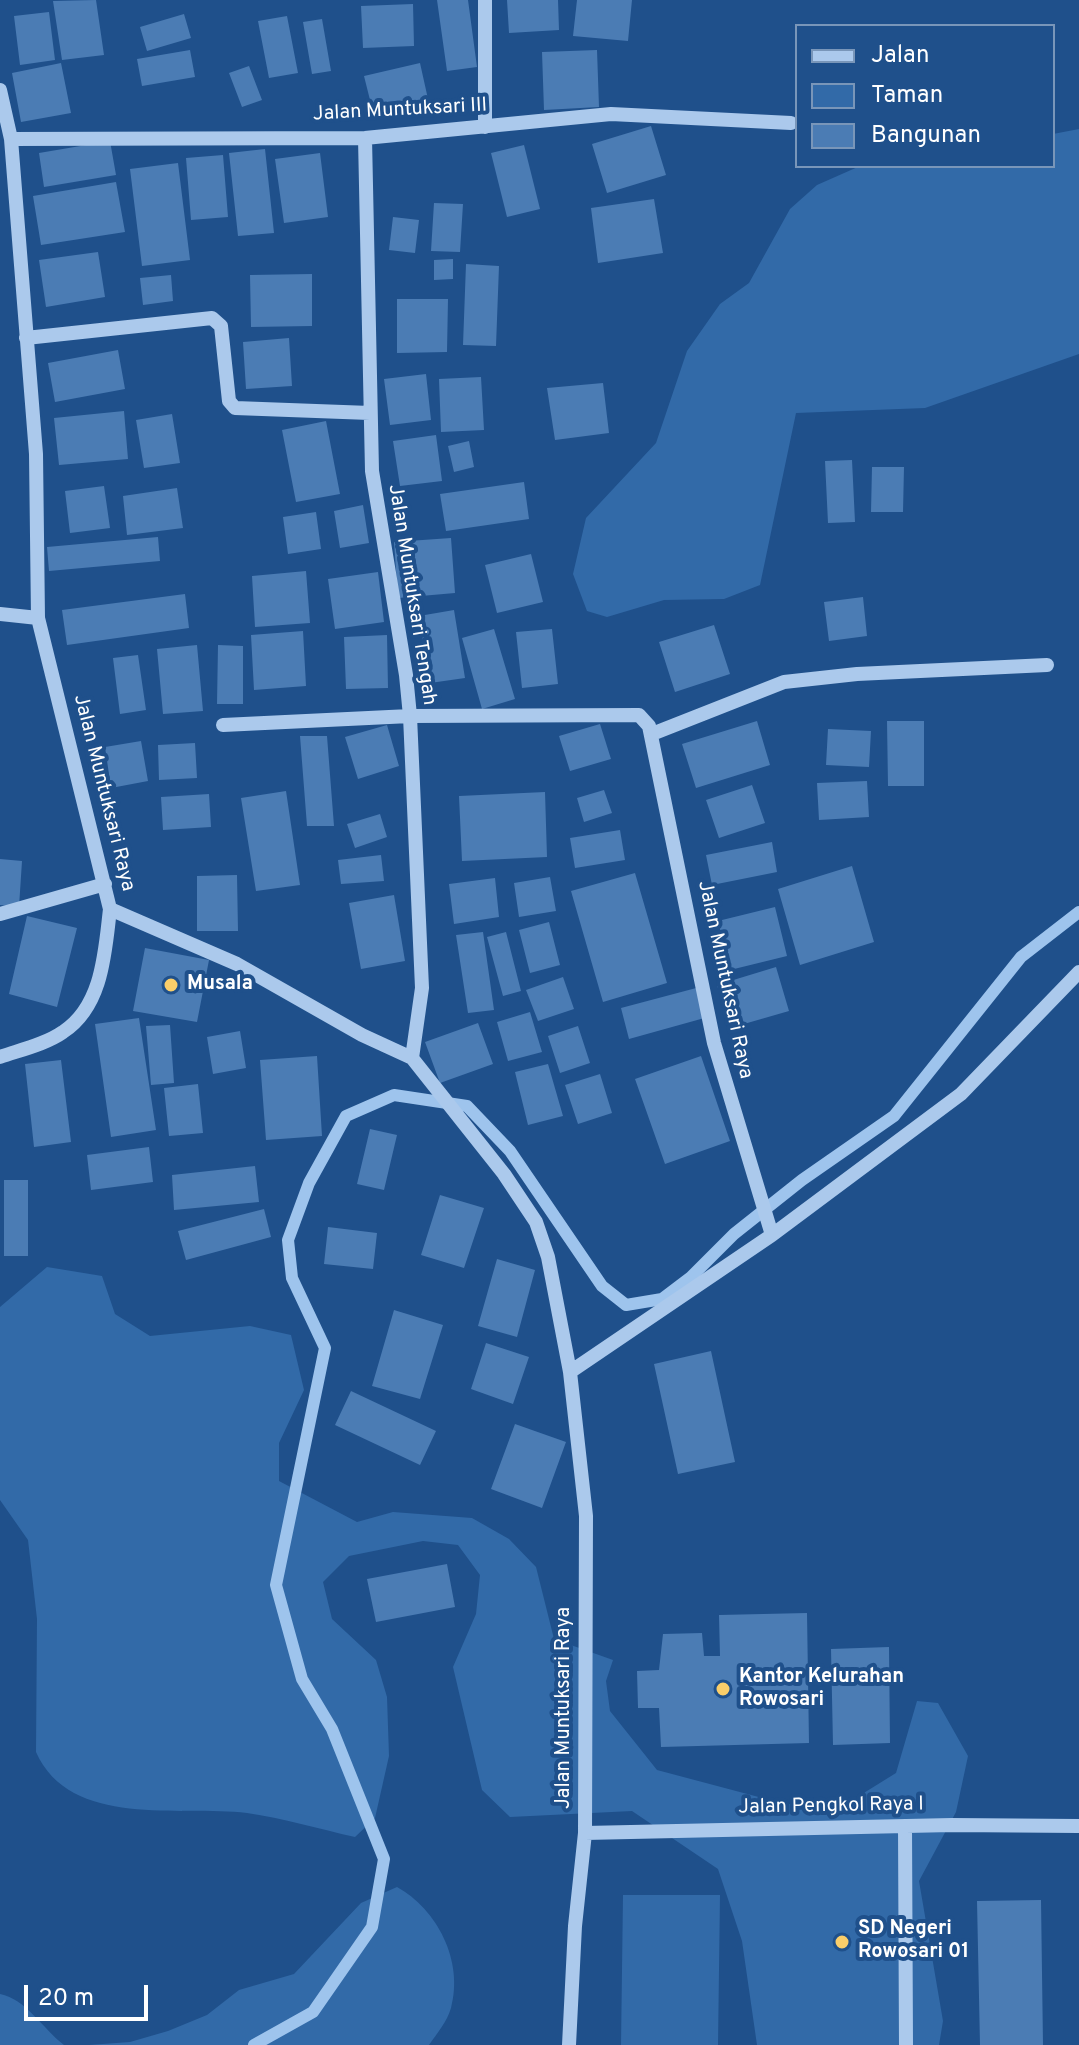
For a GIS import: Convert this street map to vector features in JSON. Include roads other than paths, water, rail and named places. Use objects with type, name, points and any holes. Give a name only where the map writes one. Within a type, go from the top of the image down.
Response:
[{"type":"street","points":[[485,0],[485,127]]},
{"type":"street","name":"Jalan Muntuksari Raya","points":[[0,90],[11,139],[36,454],[38,618],[110,909],[237,964],[362,1035],[412,1058],[504,1174],[536,1222],[548,1257],[570,1372],[586,1516],[585,1833],[575,1926],[569,2045]]},
{"type":"street","name":"Jalan Muntuksari III","points":[[11,139],[365,138],[611,114],[791,123]]},
{"type":"street","name":"Jalan Muntuksari Tengah","points":[[365,138],[372,471],[410,716],[422,988],[412,1058]]},
{"type":"street","points":[[26,338],[212,318],[218,320],[224,335],[229,401],[235,408],[370,413]]},
{"type":"street","points":[[0,614],[38,618]]},
{"type":"street","points":[[223,725],[410,716],[639,715],[652,734],[784,682],[857,674],[1047,665]]},
{"type":"street","name":"Jalan Muntuksari Raya","points":[[652,734],[714,1043],[772,1235]]},
{"type":"street","points":[[0,914],[105,884]]},
{"type":"street","points":[[0,1057],[49,1039],[75,1022],[102,973],[110,909]]},
{"type":"street","points":[[570,1372],[772,1235],[961,1094],[1079,972]]},
{"type":"street","points":[[905,1826],[906,2045]]},
{"type":"street","name":"Jalan Pengkol Raya I","points":[[585,1833],[905,1826],[1079,1826]]},
{"type":"waterway","points":[[254,2045],[313,2012],[372,1927],[384,1859],[332,1729],[302,1679],[276,1585],[325,1348],[292,1278],[288,1240],[309,1183],[346,1116],[394,1095],[467,1106],[510,1151],[602,1286],[626,1305],[662,1299],[691,1277],[734,1234],[802,1180],[894,1116],[1021,957],[1079,912]]},
{"type":"place","name":"Musala","points":[[171,985]]},
{"type":"place","name":"Kantor Kelurahan Rowosari","points":[[723,1689]]},
{"type":"place","name":"SD Negeri Rowosari 01","points":[[842,1942]]}]
